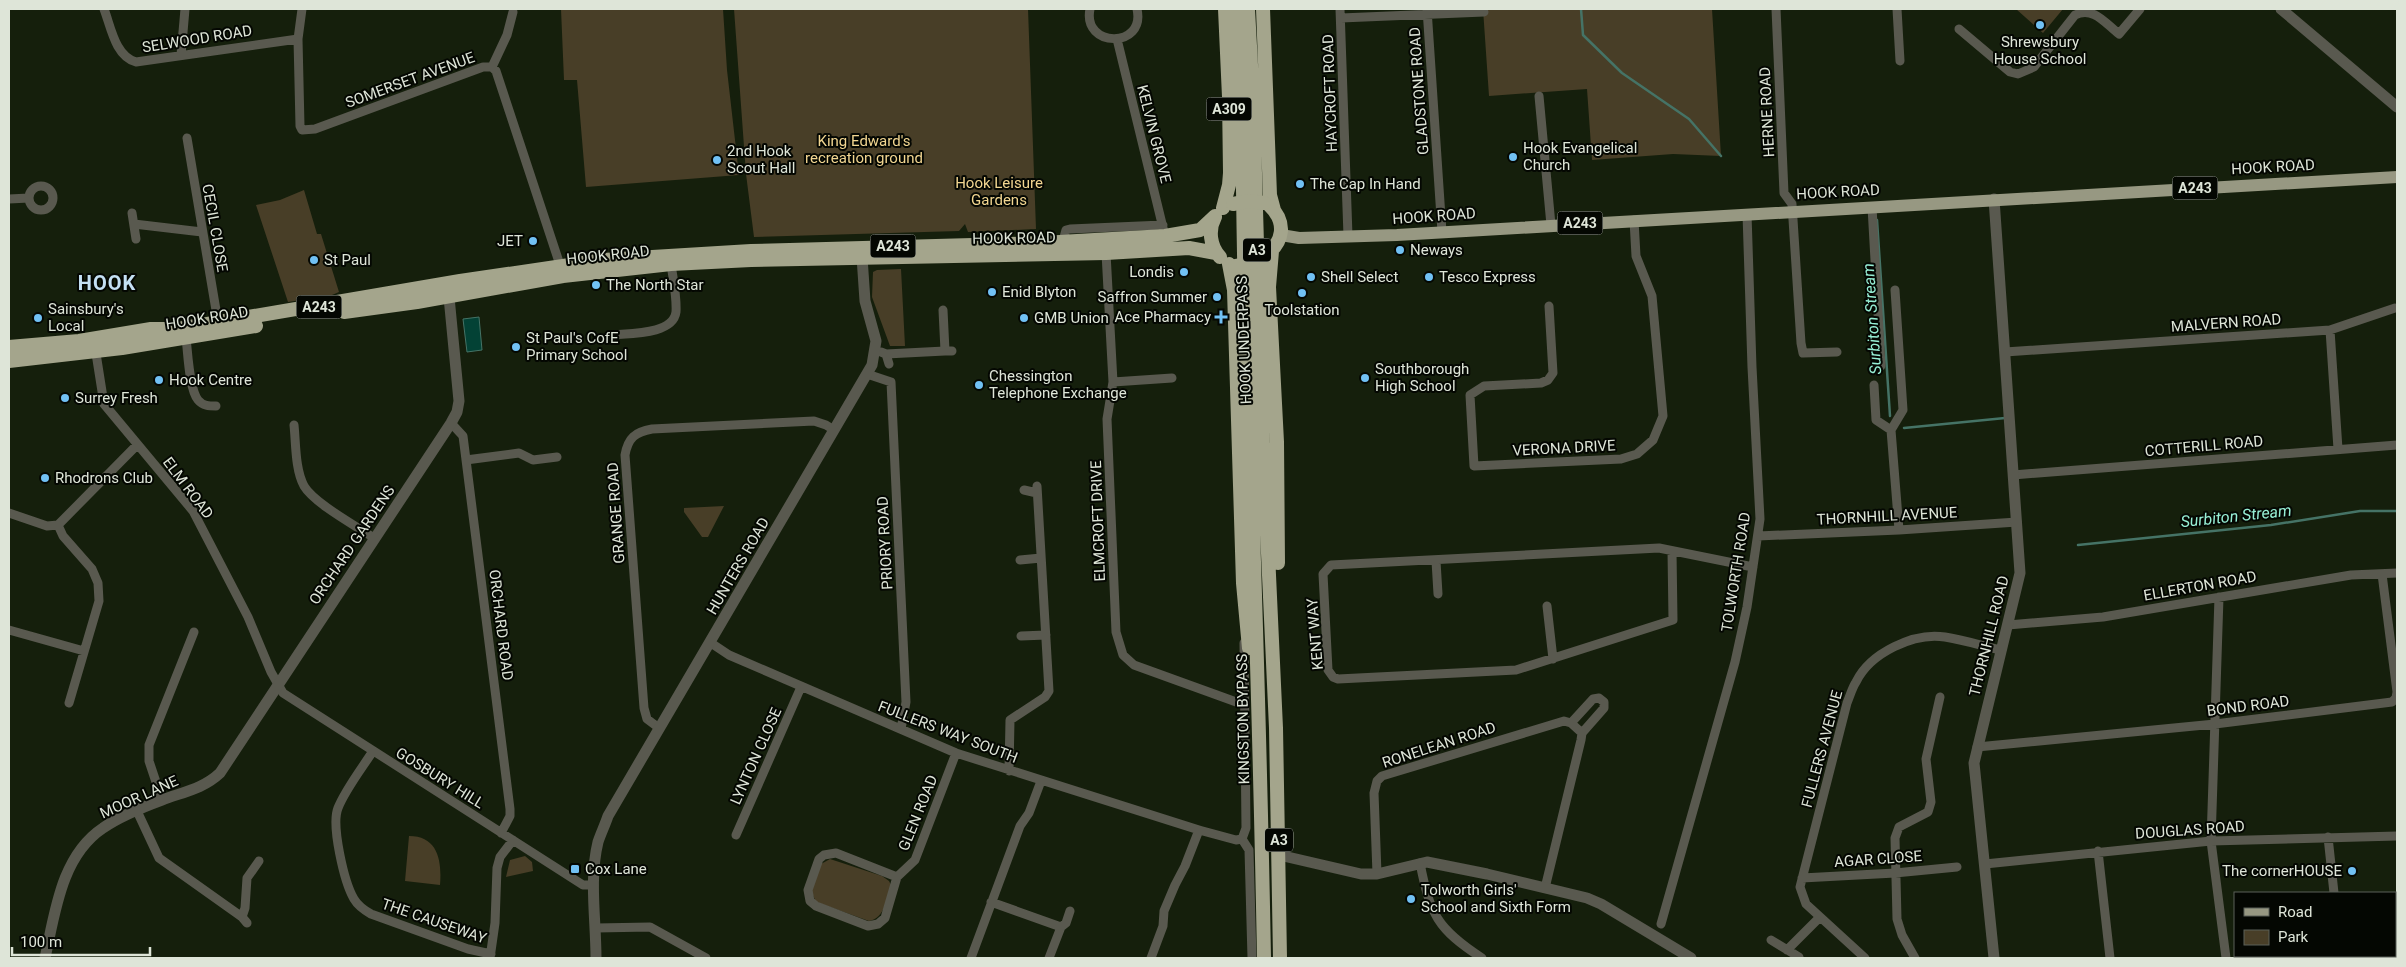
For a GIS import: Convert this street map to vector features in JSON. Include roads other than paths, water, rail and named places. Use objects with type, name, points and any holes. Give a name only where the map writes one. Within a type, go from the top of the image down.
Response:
[{"type":"highway","name":"A309","points":[[1223,209],[1230,173],[1225,9]]},
{"type":"highway","name":"HOOK UNDERPASS","points":[[1237,9],[1242,111],[1243,233],[1252,479]]},
{"type":"highway","name":"HOOK UNDERPASS","points":[[1248,9],[1266,491]]},
{"type":"highway","name":"A309","points":[[1264,9],[1269,207]]},
{"type":"highway","points":[[1249,201],[1269,207],[1278,218],[1281,235],[1279,242],[1268,254],[1255,262],[1232,265],[1216,253],[1211,234],[1211,227],[1223,209],[1249,201]]},
{"type":"highway","name":"A243","points":[[1106,246],[1164,230],[1200,230],[1223,209]]},
{"type":"highway","name":"HOOK ROAD","points":[[9,361],[218,322],[662,255],[1063,241],[1106,246]]},
{"type":"highway","name":"HOOK ROAD","points":[[9,347],[95,345],[186,338],[449,296],[562,271],[671,264],[1106,246],[1189,248],[1216,253]]},
{"type":"highway","points":[[1268,254],[1276,442],[1279,582],[1276,721]]},
{"type":"highway","points":[[1232,265],[1243,583],[1260,771]]},
{"type":"highway","name":"KINGSTON BYPASS","points":[[1252,479],[1264,958]]},
{"type":"highway","name":"KINGSTON BYPASS","points":[[1266,491],[1276,721],[1280,958]]},
{"type":"main road","name":"HOOK ROAD","points":[[1281,235],[1299,238],[1442,232],[1792,210],[2397,177]]},
{"type":"street","name":"SELWOOD ROAD","points":[[104,9],[118,47],[128,60],[136,62],[298,39]]},
{"type":"street","points":[[181,55],[185,9]]},
{"type":"street","name":"SOMERSET AVENUE","points":[[302,9],[298,39],[300,126],[306,132],[483,67],[492,67],[496,71],[562,271]]},
{"type":"street","points":[[1090,9],[1092,26],[1097,33],[1108,39],[1117,39],[1133,31],[1138,19],[1137,9]]},
{"type":"street","name":"HERNE ROAD","points":[[1776,9],[1784,193],[1792,204],[1803,352],[1837,352]]},
{"type":"street","points":[[1897,9],[1900,60]]},
{"type":"street","points":[[1959,29],[2010,72],[2018,74],[2034,67],[2075,15],[2084,11],[2093,13],[2119,34],[2140,9]]},
{"type":"street","points":[[2281,9],[2397,107]]},
{"type":"street","points":[[492,67],[507,35],[513,12]]},
{"type":"street","name":"GLADSTONE ROAD","points":[[1427,12],[1442,232]]},
{"type":"street","points":[[1340,13],[1484,12]]},
{"type":"street","name":"HAYCROFT ROAD","points":[[1340,13],[1348,236]]},
{"type":"street","name":"KELVIN GROVE","points":[[1117,39],[1164,230]]},
{"type":"street","points":[[1538,96],[1551,225]]},
{"type":"street","name":"CECIL CLOSE","points":[[187,138],[218,322]]},
{"type":"street","points":[[9,199],[29,198]]},
{"type":"street","name":"THORNHILL ROAD","points":[[1994,199],[2020,573],[1974,763],[1994,958]]},
{"type":"street","points":[[1872,207],[1881,366]]},
{"type":"street","points":[[132,213],[136,239]]},
{"type":"street","name":"TOLWORTH ROAD","points":[[1661,924],[1735,662],[1754,567],[1761,512],[1752,367],[1747,214]]},
{"type":"street","name":"VERONA DRIVE","points":[[1548,306],[1553,373],[1548,380],[1541,383],[1484,386],[1470,395],[1474,466],[1621,459],[1637,454],[1653,440],[1663,416],[1652,296],[1636,256],[1634,220]]},
{"type":"street","points":[[134,224],[202,232]]},
{"type":"street","points":[[1063,241],[1066,230],[1070,229],[1164,230]]},
{"type":"street","name":"ELMCROFT DRIVE","points":[[1106,246],[1113,382],[1108,419],[1116,632],[1121,650],[1123,655],[1142,669],[1245,703]]},
{"type":"street","name":"HUNTERS ROAD","points":[[594,885],[598,841],[608,816],[881,352],[876,341],[864,292],[862,257]]},
{"type":"street","points":[[610,335],[664,329],[672,322],[676,312],[671,264]]},
{"type":"street","points":[[1895,290],[1903,410],[1891,430],[1899,530]]},
{"type":"street","name":"ORCHARD GARDENS","points":[[278,683],[457,412],[459,402],[449,296]]},
{"type":"street","name":"MALVERN ROAD","points":[[2005,352],[2330,330],[2395,308]]},
{"type":"street","points":[[881,352],[948,351],[943,310]]},
{"type":"street","points":[[2330,330],[2338,449]]},
{"type":"street","points":[[186,338],[194,391],[198,401],[207,406],[216,406]]},
{"type":"street","name":"ELM ROAD","points":[[95,345],[104,404],[193,511],[248,617],[278,683]]},
{"type":"street","points":[[881,352],[889,364]]},
{"type":"street","name":"PRIORY ROAD","points":[[867,374],[891,382],[906,702],[901,729]]},
{"type":"street","points":[[1113,382],[1172,378]]},
{"type":"street","points":[[1874,385],[1876,420],[1891,430]]},
{"type":"street","name":"GRANGE ROAD","points":[[659,728],[647,719],[644,708],[626,465],[627,445],[632,436],[652,428],[814,422],[826,425],[834,430]]},
{"type":"street","name":"ORCHARD ROAD","points":[[451,423],[464,436],[510,809],[510,816],[502,833]]},
{"type":"street","points":[[294,425],[298,468],[303,485],[311,496],[374,538]]},
{"type":"street","points":[[9,513],[47,526],[58,525],[137,444]]},
{"type":"street","name":"COTTERILL ROAD","points":[[2013,475],[2397,445]]},
{"type":"street","points":[[466,460],[519,453],[533,460],[557,457]]},
{"type":"street","points":[[1009,771],[1010,720],[1045,697],[1049,691],[1037,490],[1024,490]]},
{"type":"street","name":"THORNHILL AVENUE","points":[[1758,536],[1899,530],[2017,522]]},
{"type":"street","points":[[58,525],[63,536],[92,569],[98,583],[99,601],[69,702]]},
{"type":"street","name":"KENT WAY","points":[[1672,551],[1673,620],[1553,659],[1502,672],[1338,679],[1332,677],[1328,670],[1323,574],[1326,568],[1331,566],[1659,548],[1754,567]]},
{"type":"street","points":[[1020,560],[1041,558]]},
{"type":"street","points":[[1436,561],[1438,594]]},
{"type":"street","name":"ELLERTON ROAD","points":[[2008,625],[2103,617],[2351,575],[2397,573]]},
{"type":"street","name":"BOND ROAD","points":[[1977,747],[2215,724],[2392,702],[2396,698],[2397,692],[2382,574]]},
{"type":"street","points":[[1243,583],[1246,828],[1242,839],[1249,850],[1252,958]]},
{"type":"street","points":[[2219,597],[2212,841],[2226,958]]},
{"type":"street","points":[[1547,606],[1548,631],[1553,659]]},
{"type":"street","points":[[9,630],[84,651]]},
{"type":"street","points":[[162,800],[148,761],[149,745],[194,632]]},
{"type":"street","points":[[1021,636],[1046,634]]},
{"type":"street","name":"FULLERS AVENUE","points":[[1865,958],[1819,918],[1806,904],[1802,894],[1802,878],[1847,703],[1856,680],[1875,659],[1901,642],[1921,637],[1943,636],[2001,650]]},
{"type":"street","name":"FULLERS WAY SOUTH","points":[[711,643],[729,655],[956,753],[1198,830],[1236,840],[1242,839]]},
{"type":"street","name":"GOSBURY HILL","points":[[278,683],[283,694],[372,751],[583,885],[594,885]]},
{"type":"street","name":"MOOR LANE","points":[[45,958],[62,887],[69,867],[88,840],[103,828],[138,811],[209,783],[220,773],[278,683]]},
{"type":"street","name":"LYNTON CLOSE","points":[[736,835],[801,687]]},
{"type":"street","points":[[1916,958],[1902,934],[1898,919],[1895,838],[1899,827],[1928,812],[1931,802],[1926,759],[1940,697]]},
{"type":"street","points":[[1545,888],[1582,733],[1604,708],[1604,702],[1599,698],[1593,699],[1571,723],[1582,733]]},
{"type":"street","name":"RONELEAN ROAD","points":[[1377,874],[1374,793],[1377,781],[1382,776],[1564,721],[1571,723]]},
{"type":"street","name":"THE CAUSEWAY","points":[[372,751],[338,808],[335,825],[337,842],[353,898],[360,908],[371,914],[490,956]]},
{"type":"street","name":"GLEN ROAD","points":[[897,877],[915,860],[956,753]]},
{"type":"street","points":[[971,958],[1020,826],[1029,813],[1041,781]]},
{"type":"street","points":[[138,811],[159,858],[245,920],[247,878],[259,861]]},
{"type":"street","points":[[1151,958],[1163,926],[1164,911],[1174,885],[1185,866],[1198,830]]},
{"type":"street","name":"DOUGLAS ROAD","points":[[1984,864],[2212,841],[2397,836]]},
{"type":"street","points":[[2328,837],[2334,892]]},
{"type":"street","points":[[490,956],[495,923],[497,868],[500,857],[513,840]]},
{"type":"street","points":[[2098,851],[2110,958]]},
{"type":"street","points":[[830,853],[836,853],[897,877],[885,918],[878,924],[868,926],[816,906],[808,896],[808,890],[819,859],[830,853]]},
{"type":"street","points":[[1279,856],[1361,874],[1377,874],[1420,863],[1462,869],[1545,888],[1592,900],[1691,958]]},
{"type":"street","points":[[1420,863],[1426,893],[1435,916],[1457,942],[1482,958]]},
{"type":"street","name":"AGAR CLOSE","points":[[1802,878],[1895,873],[1957,867]]},
{"type":"street","points":[[594,885],[595,956]]},
{"type":"street","points":[[992,902],[1061,927]]},
{"type":"street","points":[[1050,958],[1061,927],[1066,923],[1070,911]]},
{"type":"street","points":[[1787,950],[1819,918]]},
{"type":"street","points":[[596,928],[650,927],[706,958]]},
{"type":"street","points":[[1771,940],[1799,957]]},
{"type":"water","points":[[479,317],[482,350],[467,352],[463,319]]},
{"type":"waterway","name":"Surbiton Stream","points":[[1581,9],[1583,35],[1622,73],[1689,119],[1721,156]]},
{"type":"waterway","name":"Surbiton Stream","points":[[1877,220],[1890,416]]},
{"type":"waterway","name":"Surbiton Stream","points":[[1904,428],[2005,418]]},
{"type":"waterway","name":"Surbiton Stream","points":[[2078,545],[2271,525],[2360,511],[2397,511]]},
{"type":"place","name":"Shrewsbury House School","points":[[2040,25]]},
{"type":"place","name":"Hook Evangelical Church","points":[[1513,157]]},
{"type":"place","name":"2nd Hook Scout Hall","points":[[717,160]]},
{"type":"place","name":"The Cap In Hand","points":[[1300,184]]},
{"type":"place","name":"JET","points":[[533,241]]},
{"type":"place","name":"Neways","points":[[1400,250]]},
{"type":"place","name":"St Paul","points":[[314,260]]},
{"type":"place","name":"Londis","points":[[1184,272]]},
{"type":"place","name":"Shell Select","points":[[1311,277]]},
{"type":"place","name":"Tesco Express","points":[[1429,277]]},
{"type":"place","name":"The North Star","points":[[596,285]]},
{"type":"place","name":"Enid Blyton","points":[[992,292]]},
{"type":"place","name":"Toolstation","points":[[1302,293]]},
{"type":"place","name":"Saffron Summer","points":[[1217,297]]},
{"type":"place","name":"Ace Pharmacy","points":[[1221,317]]},
{"type":"place","name":"Sainsbury's Local","points":[[38,318]]},
{"type":"place","name":"GMB Union","points":[[1024,318]]},
{"type":"place","name":"St Paul's CofE Primary School","points":[[516,347]]},
{"type":"place","name":"Southborough High School","points":[[1365,378]]},
{"type":"place","name":"Hook Centre","points":[[159,380]]},
{"type":"place","name":"Chessington Telephone Exchange","points":[[979,385]]},
{"type":"place","name":"Surrey Fresh","points":[[65,398]]},
{"type":"place","name":"Rhodrons Club","points":[[45,478]]},
{"type":"place","name":"Cox Lane","points":[[575,869]]},
{"type":"place","name":"The cornerHOUSE","points":[[2352,871]]},
{"type":"place","name":"Tolworth Girls' School and Sixth Form","points":[[1411,899]]},
{"type":"district","name":"HOOK","points":[[107,283]]},
{"type":"park label","name":"King Edward's recreation ground","points":[[864,150]]},
{"type":"park label","name":"Hook Leisure Gardens","points":[[999,192]]}]
